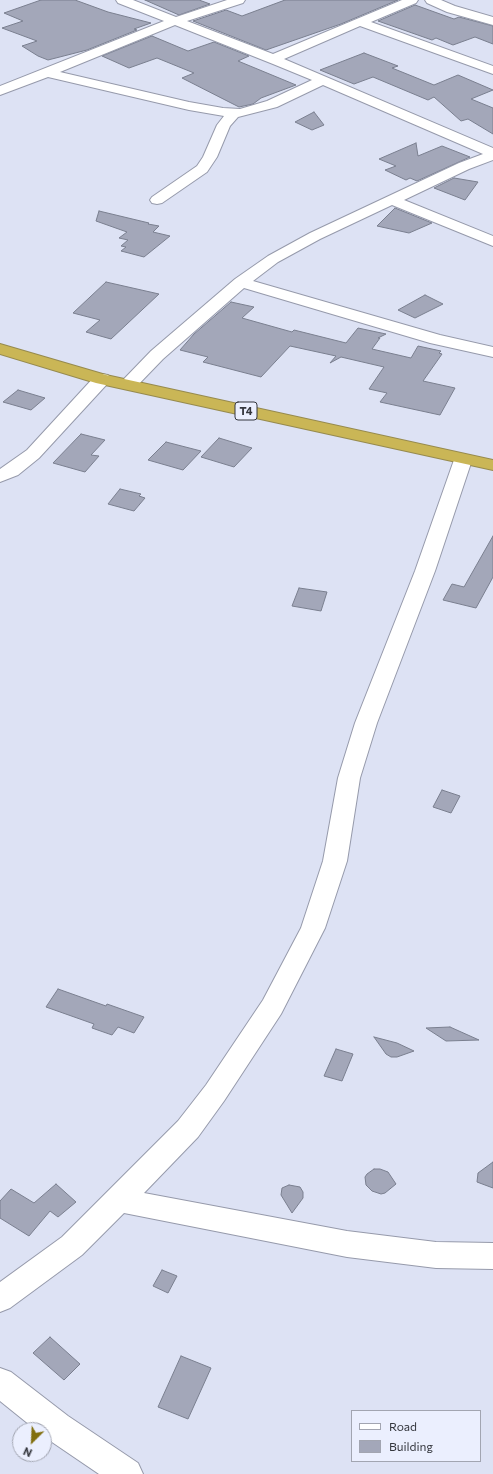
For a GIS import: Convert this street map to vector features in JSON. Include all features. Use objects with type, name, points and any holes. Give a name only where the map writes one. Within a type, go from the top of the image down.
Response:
[{"type":"highway","name":"T4","points":[[0,350],[102,378],[463,460],[493,465]]},
{"type":"street","points":[[122,0],[324,80],[493,154]]},
{"type":"street","points":[[0,91],[175,21],[239,0]]},
{"type":"street","points":[[273,59],[412,0]]},
{"type":"street","points":[[432,0],[451,8],[493,20]]},
{"type":"street","points":[[360,22],[382,32],[493,70]]},
{"type":"street","points":[[45,72],[189,106],[234,113],[250,111],[272,104],[324,80]]},
{"type":"street","points":[[157,200],[202,169],[210,157],[224,125],[234,113]]},
{"type":"street","points":[[129,384],[157,355],[241,282],[273,259],[315,236],[464,166],[493,154]]},
{"type":"street","points":[[392,200],[493,241]]},
{"type":"street","points":[[241,282],[436,339],[493,352]]},
{"type":"street","points":[[0,476],[11,471],[33,454],[102,378]]},
{"type":"street","points":[[0,1299],[72,1246],[188,1129],[215,1093],[272,1007],[313,928],[335,860],[349,778],[366,724],[425,571],[463,460]]},
{"type":"street","points":[[119,1200],[347,1244],[436,1255],[493,1256]]},
{"type":"street","points":[[0,1382],[57,1427],[127,1474]]},
{"type":"building","points":[[41,0],[75,0],[108,12],[151,23],[87,50],[48,60],[38,56],[22,46],[37,41],[2,28],[23,21],[4,13]]},
{"type":"building","points":[[145,0],[199,0],[210,4],[179,15]]},
{"type":"building","points":[[285,0],[398,0],[341,24],[266,50],[193,21],[226,10],[242,16]]},
{"type":"building","points":[[415,5],[454,19],[459,17],[493,26],[493,44],[475,37],[453,45],[436,38],[432,40],[378,21]]},
{"type":"building","points":[[152,36],[188,51],[214,42],[249,56],[238,61],[296,85],[261,98],[253,104],[239,107],[182,78],[194,73],[157,58],[129,68],[102,56]]},
{"type":"building","points":[[364,53],[398,66],[392,68],[434,85],[458,75],[493,90],[471,99],[493,108],[493,134],[468,119],[461,121],[434,97],[428,100],[373,77],[354,84],[320,70]]},
{"type":"building","points":[[314,112],[324,125],[312,130],[295,122]]},
{"type":"building","points":[[416,143],[418,156],[442,146],[470,157],[417,181],[410,178],[406,180],[385,170],[396,166],[379,159]]},
{"type":"building","points":[[454,178],[478,182],[465,200],[434,188]]},
{"type":"building","points":[[395,208],[432,223],[409,233],[377,226]]},
{"type":"building","points":[[99,211],[159,226],[153,232],[170,236],[144,257],[121,251],[126,247],[121,246],[128,240],[119,238],[127,232],[96,221]]},
{"type":"building","points":[[106,282],[159,294],[111,339],[86,332],[100,320],[73,313]]},
{"type":"building","points":[[425,295],[443,304],[415,318],[398,310]]},
{"type":"building","points":[[231,302],[254,307],[242,318],[292,332],[294,330],[346,343],[358,328],[386,334],[378,338],[380,338],[372,349],[411,358],[418,346],[441,351],[439,353],[442,354],[423,381],[455,388],[440,415],[380,402],[387,393],[369,389],[384,367],[341,357],[330,363],[336,356],[290,346],[261,377],[203,362],[208,357],[180,350],[194,334]]},
{"type":"building","points":[[18,390],[45,398],[31,410],[3,402]]},
{"type":"building","points":[[81,434],[105,440],[91,455],[99,456],[85,472],[53,463]]},
{"type":"building","points":[[219,438],[252,448],[234,467],[201,457]]},
{"type":"building","points":[[166,442],[201,451],[183,470],[148,460]]},
{"type":"building","points":[[120,489],[141,494],[139,496],[145,498],[134,511],[108,504]]},
{"type":"building","points":[[493,536],[493,577],[476,608],[443,600],[452,584],[464,587]]},
{"type":"building","points":[[299,588],[327,592],[321,611],[292,606]]},
{"type":"building","points":[[442,790],[460,796],[451,813],[433,807]]},
{"type":"building","points":[[58,989],[106,1006],[107,1004],[144,1017],[134,1033],[118,1027],[112,1035],[92,1028],[94,1024],[46,1007]]},
{"type":"building","points":[[450,1027],[479,1040],[446,1041],[426,1028]]},
{"type":"building","points":[[374,1037],[397,1043],[414,1051],[397,1057],[391,1057],[386,1054]]},
{"type":"building","points":[[336,1049],[353,1054],[342,1081],[324,1076]]},
{"type":"building","points":[[493,1162],[493,1188],[477,1182],[478,1173]]},
{"type":"building","points":[[374,1169],[380,1169],[388,1172],[396,1184],[385,1193],[381,1194],[372,1191],[366,1185],[365,1177]]},
{"type":"building","points":[[56,1184],[76,1202],[58,1217],[50,1211],[29,1236],[0,1218],[0,1201],[11,1189],[34,1203]]},
{"type":"building","points":[[289,1185],[300,1187],[303,1192],[303,1198],[292,1213],[281,1195],[282,1188]]},
{"type":"building","points":[[162,1270],[177,1276],[168,1293],[153,1286]]},
{"type":"building","points":[[50,1337],[80,1364],[64,1380],[33,1353]]},
{"type":"building","points":[[181,1356],[211,1368],[188,1419],[158,1407]]}]
